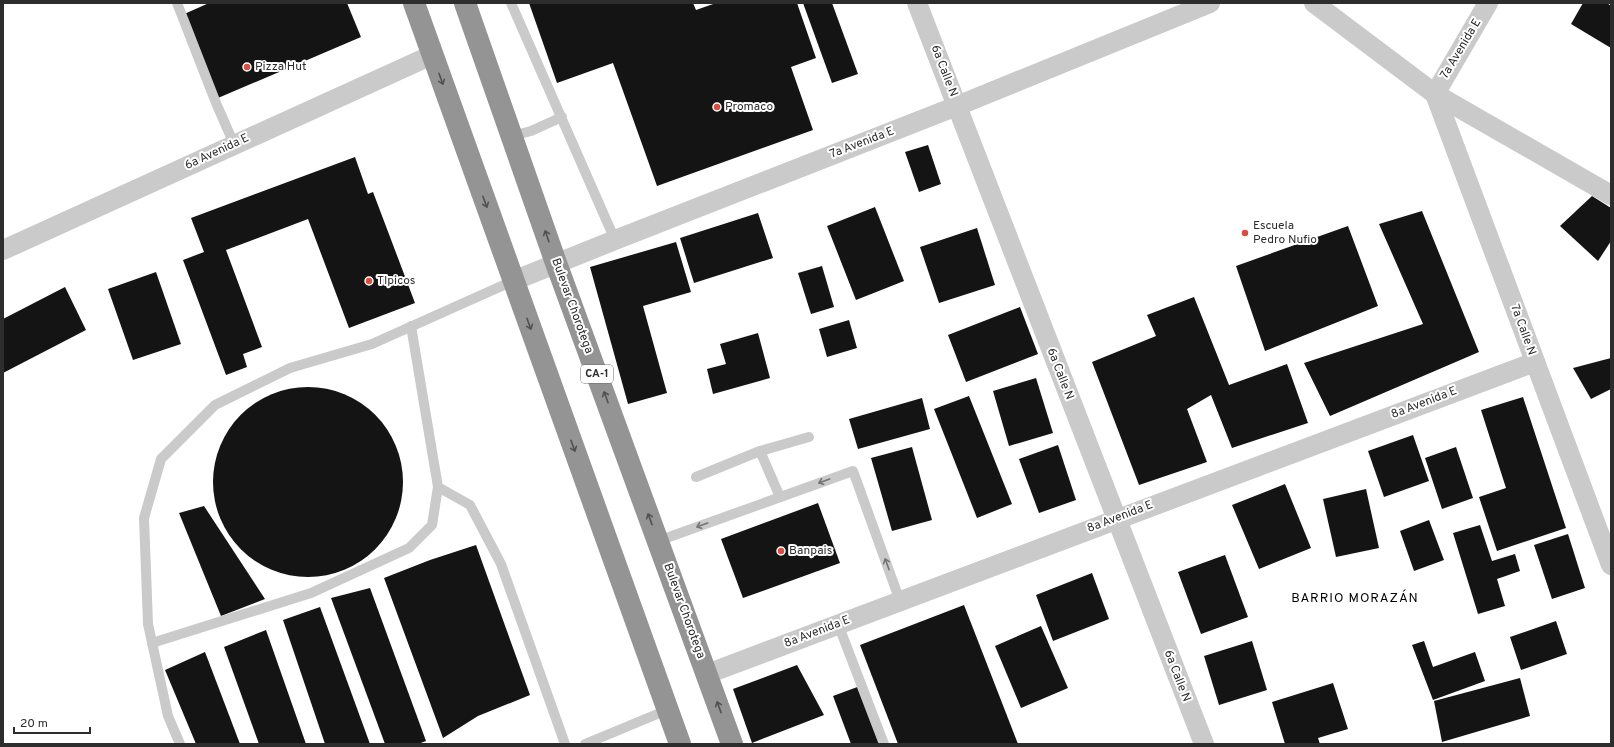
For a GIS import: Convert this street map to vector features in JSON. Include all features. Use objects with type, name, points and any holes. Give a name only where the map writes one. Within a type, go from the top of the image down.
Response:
[{"type":"highway","points":[[414,3],[680,744]]},
{"type":"highway","name":"Bulevar Chorotega","points":[[465,3],[556,263],[732,744]]},
{"type":"street","name":"6a Calle N","points":[[917,3],[1204,744]]},
{"type":"street","name":"7a Avenida E","points":[[513,281],[957,106],[1210,3]]},
{"type":"street","points":[[1314,3],[1435,94],[1611,195]]},
{"type":"street","name":"7a Avenida E","points":[[1435,94],[1488,3]]},
{"type":"street","name":"6a Avenida E","points":[[3,250],[432,55]]},
{"type":"street","name":"7a Calle N","points":[[1435,94],[1611,565]]},
{"type":"street","name":"8a Avenida E","points":[[707,674],[1535,362]]},
{"type":"lane","points":[[176,3],[234,144]]},
{"type":"lane","points":[[511,3],[615,240]]},
{"type":"lane","points":[[512,136],[531,131],[562,117]]},
{"type":"lane","points":[[180,744],[168,716],[148,624],[144,518],[161,459],[215,405],[290,368],[372,344],[513,281]]},
{"type":"lane","points":[[152,643],[312,593],[409,548],[432,525],[438,487],[411,326]]},
{"type":"lane","points":[[696,477],[760,451],[809,437]]},
{"type":"lane","points":[[760,451],[780,497]]},
{"type":"lane","points":[[658,541],[853,470],[900,601]]},
{"type":"lane","points":[[438,487],[470,505],[501,564],[565,744]]},
{"type":"lane","points":[[838,624],[884,744]]},
{"type":"lane","points":[[585,744],[667,710]]},
{"type":"building","name":"Pizza Hut","points":[[209,3],[347,3],[361,37],[218,98],[182,15]]},
{"type":"building","name":"Promaco","points":[[529,3],[693,3],[696,10],[716,3],[797,3],[816,58],[791,67],[813,130],[657,186],[613,63],[557,83]]},
{"type":"building","points":[[803,3],[832,3],[858,74],[832,83]]},
{"type":"building","points":[[1583,3],[1607,3],[1611,6],[1611,48],[1571,24]]},
{"type":"building","points":[[928,145],[941,184],[919,192],[905,152]]},
{"type":"building","name":"TIpicos","points":[[355,157],[368,194],[373,192],[415,303],[349,328],[308,219],[226,250],[262,347],[243,354],[247,367],[226,375],[183,260],[204,252],[191,218]]},
{"type":"building","points":[[1592,196],[1611,208],[1611,241],[1598,261],[1560,226]]},
{"type":"building","points":[[875,207],[904,281],[856,300],[827,226]]},
{"type":"building","points":[[1422,211],[1479,352],[1330,416],[1304,363],[1423,324],[1379,224]]},
{"type":"building","points":[[758,213],[773,258],[694,283],[680,238]]},
{"type":"building","points":[[1348,226],[1378,306],[1265,351],[1236,266]]},
{"type":"building","points":[[977,228],[995,285],[939,303],[920,247]]},
{"type":"building","points":[[676,242],[691,292],[643,306],[667,393],[628,404],[590,267]]},
{"type":"building","points":[[822,266],[834,307],[811,314],[798,273]]},
{"type":"building","points":[[156,272],[181,344],[133,360],[108,289]]},
{"type":"building","points":[[65,287],[86,330],[3,373],[3,319]]},
{"type":"building","points":[[1194,297],[1229,385],[1287,364],[1308,423],[1232,448],[1211,395],[1187,409],[1207,462],[1139,485],[1092,362],[1156,336],[1147,315]]},
{"type":"building","points":[[1020,307],[1038,354],[966,382],[948,335]]},
{"type":"building","points":[[849,320],[857,348],[827,357],[819,329]]},
{"type":"building","points":[[758,333],[770,378],[713,394],[707,369],[726,364],[720,344]]},
{"type":"building","points":[[1611,358],[1611,389],[1591,399],[1573,368]]},
{"type":"building","points":[[1036,378],[1053,433],[1009,446],[993,391]]},
{"type":"building","points":[[308,387],[326,389],[344,394],[361,403],[375,415],[387,429],[396,446],[401,464],[403,482],[401,500],[396,518],[387,535],[375,549],[361,561],[344,570],[326,575],[308,577],[290,575],[272,570],[255,561],[241,549],[229,535],[220,518],[215,500],[213,482],[215,464],[220,446],[229,429],[241,415],[255,403],[272,394],[290,389]]},
{"type":"building","points":[[969,396],[1012,504],[977,518],[934,409]]},
{"type":"building","points":[[1523,397],[1566,528],[1497,551],[1479,497],[1506,488],[1481,410]]},
{"type":"building","points":[[922,398],[930,429],[858,449],[849,419]]},
{"type":"building","points":[[1413,435],[1429,481],[1384,497],[1368,451]]},
{"type":"building","points":[[1058,445],[1076,500],[1039,513],[1019,459]]},
{"type":"building","points":[[912,447],[932,520],[892,531],[871,458]]},
{"type":"building","points":[[1456,447],[1473,498],[1442,509],[1425,458]]},
{"type":"building","points":[[1285,484],[1311,548],[1259,569],[1232,505]]},
{"type":"building","points":[[1366,489],[1379,548],[1336,557],[1323,499]]},
{"type":"building","name":"Banpais","points":[[818,503],[840,563],[743,598],[721,539]]},
{"type":"building","points":[[204,506],[265,599],[221,616],[179,513]]},
{"type":"building","points":[[1429,520],[1444,560],[1414,571],[1400,531]]},
{"type":"building","points":[[1480,525],[1492,561],[1515,554],[1520,571],[1497,579],[1505,606],[1478,614],[1453,533]]},
{"type":"building","points":[[1568,534],[1585,588],[1552,599],[1534,545]]},
{"type":"building","points":[[476,545],[530,695],[478,716],[443,738],[384,578],[430,560]]},
{"type":"building","points":[[1225,555],[1248,617],[1201,634],[1178,572]]},
{"type":"building","points":[[1092,573],[1109,619],[1053,641],[1036,595]]},
{"type":"building","points":[[370,588],[426,741],[418,744],[385,744],[331,598]]},
{"type":"building","points":[[964,605],[1018,744],[898,744],[860,645]]},
{"type":"building","points":[[320,607],[370,744],[325,744],[283,620]]},
{"type":"building","points":[[1556,621],[1567,654],[1521,670],[1510,637]]},
{"type":"building","points":[[1041,626],[1068,688],[1021,708],[995,646]]},
{"type":"building","points":[[266,630],[306,744],[259,744],[224,647]]},
{"type":"building","points":[[1252,641],[1267,690],[1219,705],[1204,656]]},
{"type":"building","points":[[1424,641],[1433,667],[1475,652],[1485,681],[1433,700],[1412,645]]},
{"type":"building","points":[[205,652],[240,744],[196,744],[165,670]]},
{"type":"building","points":[[797,665],[824,715],[752,743],[733,689]]},
{"type":"building","points":[[1520,678],[1530,716],[1442,742],[1434,701]]},
{"type":"building","points":[[1333,683],[1348,729],[1318,738],[1320,744],[1285,744],[1272,702]]},
{"type":"building","points":[[860,686],[880,744],[851,744],[833,696]]},
{"type":"place","name":"Pizza Hut","points":[[247,67]]},
{"type":"place","name":"Promaco","points":[[717,107]]},
{"type":"place","name":"Escuela Pedro Nufio","points":[[1245,233]]},
{"type":"place","name":"TIpicos","points":[[369,281]]},
{"type":"place","name":"Banpais","points":[[781,551]]},
{"type":"district","name":"BARRIO MORAZÁN","points":[[1355,599]]}]
